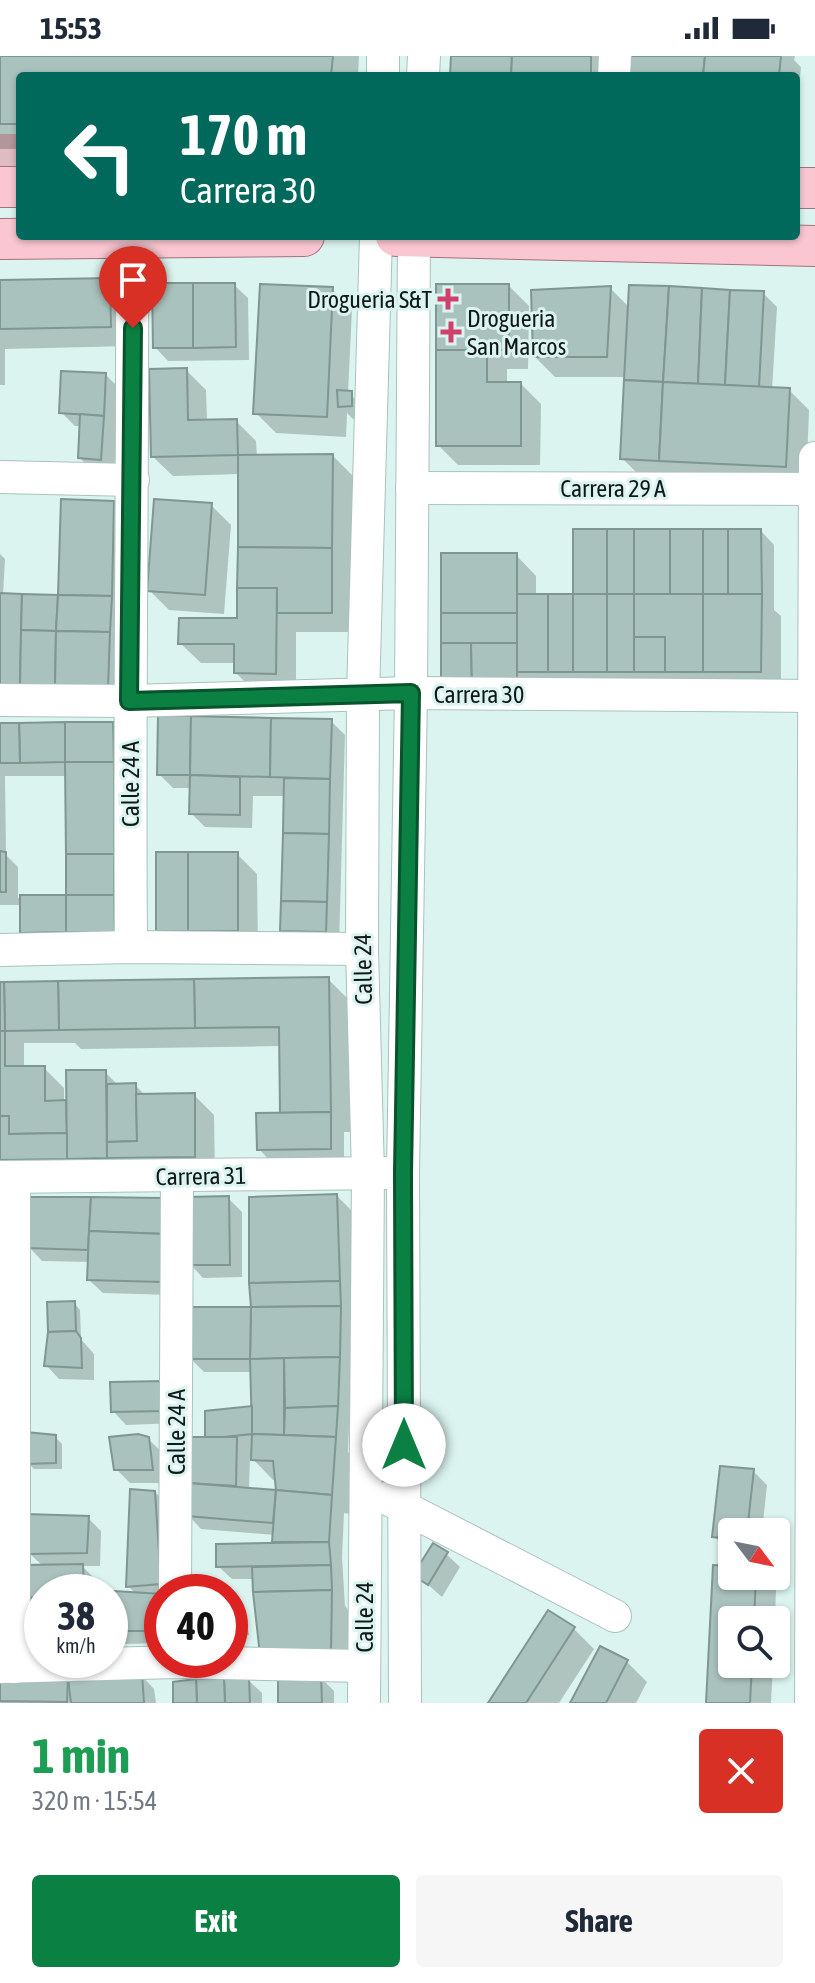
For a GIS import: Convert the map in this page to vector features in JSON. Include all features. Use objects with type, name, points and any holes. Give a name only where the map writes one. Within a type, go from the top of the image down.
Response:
[{"type":"main road","points":[[574,240],[815,246]]},
{"type":"street","name":"Calle 24 A","points":[[131,947],[132,240]]},
{"type":"street","name":"Calle 24","points":[[364,1703],[368,1174],[362,949],[363,695],[376,240]]},
{"type":"street","name":"Calle 24","points":[[405,1703],[403,1173],[414,240]]},
{"type":"street","points":[[811,1703],[815,458]]},
{"type":"street","points":[[0,477],[133,480]]},
{"type":"street","name":"Carrera 29 A","points":[[412,488],[815,489]]},
{"type":"street","name":"Carrera 30","points":[[0,700],[129,701],[411,693],[814,696]]},
{"type":"street","points":[[0,950],[131,947],[362,949]]},
{"type":"street","name":"Carrera 31","points":[[7,1177],[403,1173]]},
{"type":"street","name":"Calle 24 A","points":[[175,1574],[177,1176]]},
{"type":"street","points":[[7,1177],[7,1667],[144,1662]]},
{"type":"street","points":[[365,1489],[404,1506],[615,1616]]},
{"type":"street","points":[[248,1663],[364,1666]]},
{"type":"shaded area","points":[[0,134],[16,134],[16,179],[0,179]]},
{"type":"building","points":[[0,56],[333,56],[331,72],[16,72],[16,124],[0,124]]},
{"type":"building","points":[[451,56],[512,56],[511,72],[450,72]]},
{"type":"building","points":[[512,56],[591,56],[591,72],[511,72]]},
{"type":"building","points":[[628,56],[705,56],[703,72],[626,72]]},
{"type":"building","points":[[705,56],[781,56],[779,72],[703,72]]},
{"type":"building","points":[[110,278],[111,327],[0,329],[0,280]]},
{"type":"building","points":[[152,283],[193,283],[193,348],[153,348]]},
{"type":"building","points":[[193,283],[235,283],[236,347],[193,348]]},
{"type":"building","points":[[260,284],[333,287],[327,417],[253,414]]},
{"type":"building","points":[[436,284],[509,284],[509,350],[436,350]]},
{"type":"building","points":[[629,285],[669,286],[663,382],[624,380]]},
{"type":"building","points":[[611,286],[607,357],[533,357],[531,290]]},
{"type":"building","points":[[669,286],[702,288],[698,384],[663,382]]},
{"type":"building","points":[[702,288],[730,290],[725,385],[698,384]]},
{"type":"building","points":[[730,290],[764,291],[759,387],[725,385]]},
{"type":"building","points":[[436,350],[487,350],[487,382],[521,382],[521,446],[436,446]]},
{"type":"building","points":[[187,368],[188,420],[237,419],[238,455],[151,457],[149,369]]},
{"type":"building","points":[[61,371],[106,373],[104,416],[59,413]]},
{"type":"building","points":[[624,380],[663,382],[659,461],[620,459]]},
{"type":"building","points":[[663,382],[790,388],[786,467],[659,461]]},
{"type":"building","points":[[337,390],[352,391],[352,406],[338,407]]},
{"type":"building","points":[[80,414],[104,416],[101,460],[78,458]]},
{"type":"building","points":[[333,454],[332,548],[238,547],[238,455]]},
{"type":"building","points":[[61,499],[114,501],[112,596],[58,595]]},
{"type":"building","points":[[154,499],[212,503],[205,595],[147,591]]},
{"type":"building","points":[[573,529],[607,529],[607,594],[573,594]]},
{"type":"building","points":[[607,529],[634,529],[634,594],[607,594]]},
{"type":"building","points":[[634,529],[670,529],[670,594],[634,594]]},
{"type":"building","points":[[670,529],[703,529],[703,594],[670,594]]},
{"type":"building","points":[[703,529],[728,529],[728,594],[703,594]]},
{"type":"building","points":[[728,529],[761,529],[762,594],[728,594]]},
{"type":"building","points":[[238,547],[332,548],[332,613],[277,613],[277,588],[237,588]]},
{"type":"building","points":[[441,553],[517,553],[517,613],[441,613]]},
{"type":"building","points":[[237,588],[277,588],[276,674],[234,673],[234,644],[178,644],[179,618],[237,618]]},
{"type":"building","points":[[0,593],[22,594],[20,685],[0,685]]},
{"type":"building","points":[[22,594],[58,595],[56,631],[21,630]]},
{"type":"building","points":[[517,594],[548,594],[548,672],[517,672]]},
{"type":"building","points":[[548,594],[573,594],[573,672],[548,672]]},
{"type":"building","points":[[573,594],[607,594],[607,672],[573,672]]},
{"type":"building","points":[[607,594],[634,594],[634,672],[607,672]]},
{"type":"building","points":[[634,594],[703,594],[703,672],[665,672],[665,637],[634,637]]},
{"type":"building","points":[[703,594],[762,594],[761,672],[703,672]]},
{"type":"building","points":[[58,595],[112,596],[110,632],[56,631]]},
{"type":"building","points":[[441,613],[517,613],[517,643],[441,643]]},
{"type":"building","points":[[21,630],[56,631],[55,686],[20,685]]},
{"type":"building","points":[[56,631],[110,632],[108,688],[55,686]]},
{"type":"building","points":[[634,637],[665,637],[665,672],[634,672]]},
{"type":"building","points":[[441,643],[471,643],[472,688],[441,688]]},
{"type":"building","points":[[471,643],[517,643],[517,688],[472,688]]},
{"type":"building","points":[[158,715],[191,716],[190,775],[157,775]]},
{"type":"building","points":[[191,716],[271,718],[270,777],[190,775]]},
{"type":"building","points":[[271,718],[332,719],[330,779],[270,777]]},
{"type":"building","points":[[65,722],[65,762],[20,763],[19,723]]},
{"type":"building","points":[[65,722],[113,722],[114,762],[65,762]]},
{"type":"building","points":[[0,723],[19,723],[20,763],[0,763]]},
{"type":"building","points":[[65,762],[114,762],[114,854],[66,854]]},
{"type":"building","points":[[190,775],[240,777],[240,815],[189,814]]},
{"type":"building","points":[[284,778],[330,779],[329,834],[283,833]]},
{"type":"building","points":[[283,833],[329,834],[327,902],[281,901]]},
{"type":"building","points":[[0,851],[6,852],[6,892],[0,892]]},
{"type":"building","points":[[156,852],[188,852],[188,931],[156,931]]},
{"type":"building","points":[[188,852],[238,852],[238,931],[188,931]]},
{"type":"building","points":[[66,854],[114,854],[114,895],[66,895]]},
{"type":"building","points":[[20,895],[66,895],[66,932],[20,933]]},
{"type":"building","points":[[66,895],[114,895],[115,932],[66,932]]},
{"type":"building","points":[[281,901],[327,902],[326,932],[280,931]]},
{"type":"building","points":[[329,977],[331,1112],[280,1113],[279,1027],[195,1028],[194,979]]},
{"type":"building","points":[[194,979],[195,1028],[59,1030],[58,981]]},
{"type":"building","points":[[58,981],[59,1030],[5,1031],[4,982]]},
{"type":"building","points":[[0,982],[4,982],[5,1031],[0,1031]]},
{"type":"building","points":[[0,1031],[5,1031],[5,1066],[45,1066],[45,1101],[66,1100],[67,1133],[9,1134],[9,1116],[0,1116]]},
{"type":"building","points":[[66,1070],[106,1070],[107,1158],[67,1159]]},
{"type":"building","points":[[136,1083],[137,1141],[107,1142],[107,1084]]},
{"type":"building","points":[[195,1093],[195,1157],[107,1158],[107,1142],[137,1141],[136,1094]]},
{"type":"building","points":[[331,1112],[331,1149],[257,1150],[256,1113]]},
{"type":"building","points":[[0,1116],[9,1116],[9,1134],[67,1133],[67,1159],[0,1160]]},
{"type":"building","points":[[337,1194],[340,1281],[249,1283],[249,1197]]},
{"type":"building","points":[[229,1196],[230,1265],[188,1265],[187,1197]]},
{"type":"building","points":[[26,1197],[91,1197],[88,1250],[27,1248]]},
{"type":"building","points":[[91,1197],[163,1198],[164,1234],[89,1231]]},
{"type":"building","points":[[89,1231],[164,1234],[162,1282],[87,1280]]},
{"type":"building","points":[[340,1281],[341,1306],[251,1307],[249,1283]]},
{"type":"building","points":[[75,1301],[76,1331],[48,1332],[47,1302]]},
{"type":"building","points":[[341,1306],[340,1357],[250,1359],[251,1307]]},
{"type":"building","points":[[189,1307],[251,1307],[250,1359],[188,1359]]},
{"type":"building","points":[[76,1331],[81,1338],[82,1368],[44,1366],[48,1332]]},
{"type":"building","points":[[340,1357],[338,1406],[285,1408],[284,1358]]},
{"type":"building","points":[[284,1358],[284,1435],[252,1434],[250,1359]]},
{"type":"building","points":[[164,1381],[165,1411],[111,1412],[110,1382]]},
{"type":"building","points":[[252,1406],[252,1434],[205,1439],[205,1411]]},
{"type":"building","points":[[338,1406],[336,1437],[284,1435],[285,1408]]},
{"type":"building","points":[[26,1432],[56,1435],[56,1463],[26,1464]]},
{"type":"building","points":[[138,1434],[149,1437],[153,1470],[114,1470],[109,1437]]},
{"type":"building","points":[[252,1434],[336,1437],[332,1495],[276,1490],[273,1461],[251,1460]]},
{"type":"building","points":[[190,1437],[237,1437],[236,1486],[188,1483]]},
{"type":"building","points":[[720,1466],[754,1469],[749,1518],[718,1518],[718,1538],[712,1537]]},
{"type":"building","points":[[188,1483],[276,1490],[273,1523],[186,1516]]},
{"type":"building","points":[[130,1489],[155,1491],[160,1574],[144,1574],[144,1585],[128,1587]]},
{"type":"building","points":[[276,1490],[332,1495],[329,1542],[272,1542]]},
{"type":"building","points":[[26,1514],[89,1516],[87,1553],[28,1554]]},
{"type":"building","points":[[329,1542],[331,1565],[216,1567],[216,1544]]},
{"type":"building","points":[[433,1543],[448,1552],[428,1585],[413,1575]]},
{"type":"building","points":[[83,1564],[83,1574],[25,1574],[24,1565]]},
{"type":"building","points":[[331,1565],[332,1590],[253,1592],[252,1567]]},
{"type":"building","points":[[713,1565],[718,1565],[718,1590],[755,1590],[755,1606],[718,1606],[718,1678],[751,1678],[750,1703],[706,1703]]},
{"type":"building","points":[[332,1590],[331,1651],[260,1655],[253,1592]]},
{"type":"building","points":[[128,1592],[144,1593],[144,1631],[128,1631]]},
{"type":"building","points":[[548,1610],[575,1627],[526,1703],[488,1703]]},
{"type":"building","points":[[600,1646],[628,1660],[606,1703],[570,1703]]},
{"type":"building","points":[[142,1673],[144,1703],[71,1703],[68,1678],[128,1678],[128,1674]]},
{"type":"building","points":[[321,1675],[322,1703],[278,1703],[278,1676]]},
{"type":"building","points":[[0,1676],[68,1678],[67,1702],[0,1701]]},
{"type":"building","points":[[224,1678],[249,1678],[250,1703],[225,1703]]},
{"type":"building","points":[[224,1678],[225,1703],[197,1703],[196,1679]]},
{"type":"building","points":[[196,1679],[197,1703],[173,1703],[173,1682]]},
{"type":"place","name":"Drogueria S&T","points":[[448,299]]},
{"type":"place","name":"Drogueria San Marcos","points":[[451,332]]},
{"type":"route","points":[[133,328],[129,701],[411,693],[403,1173],[404,1445]]}]
